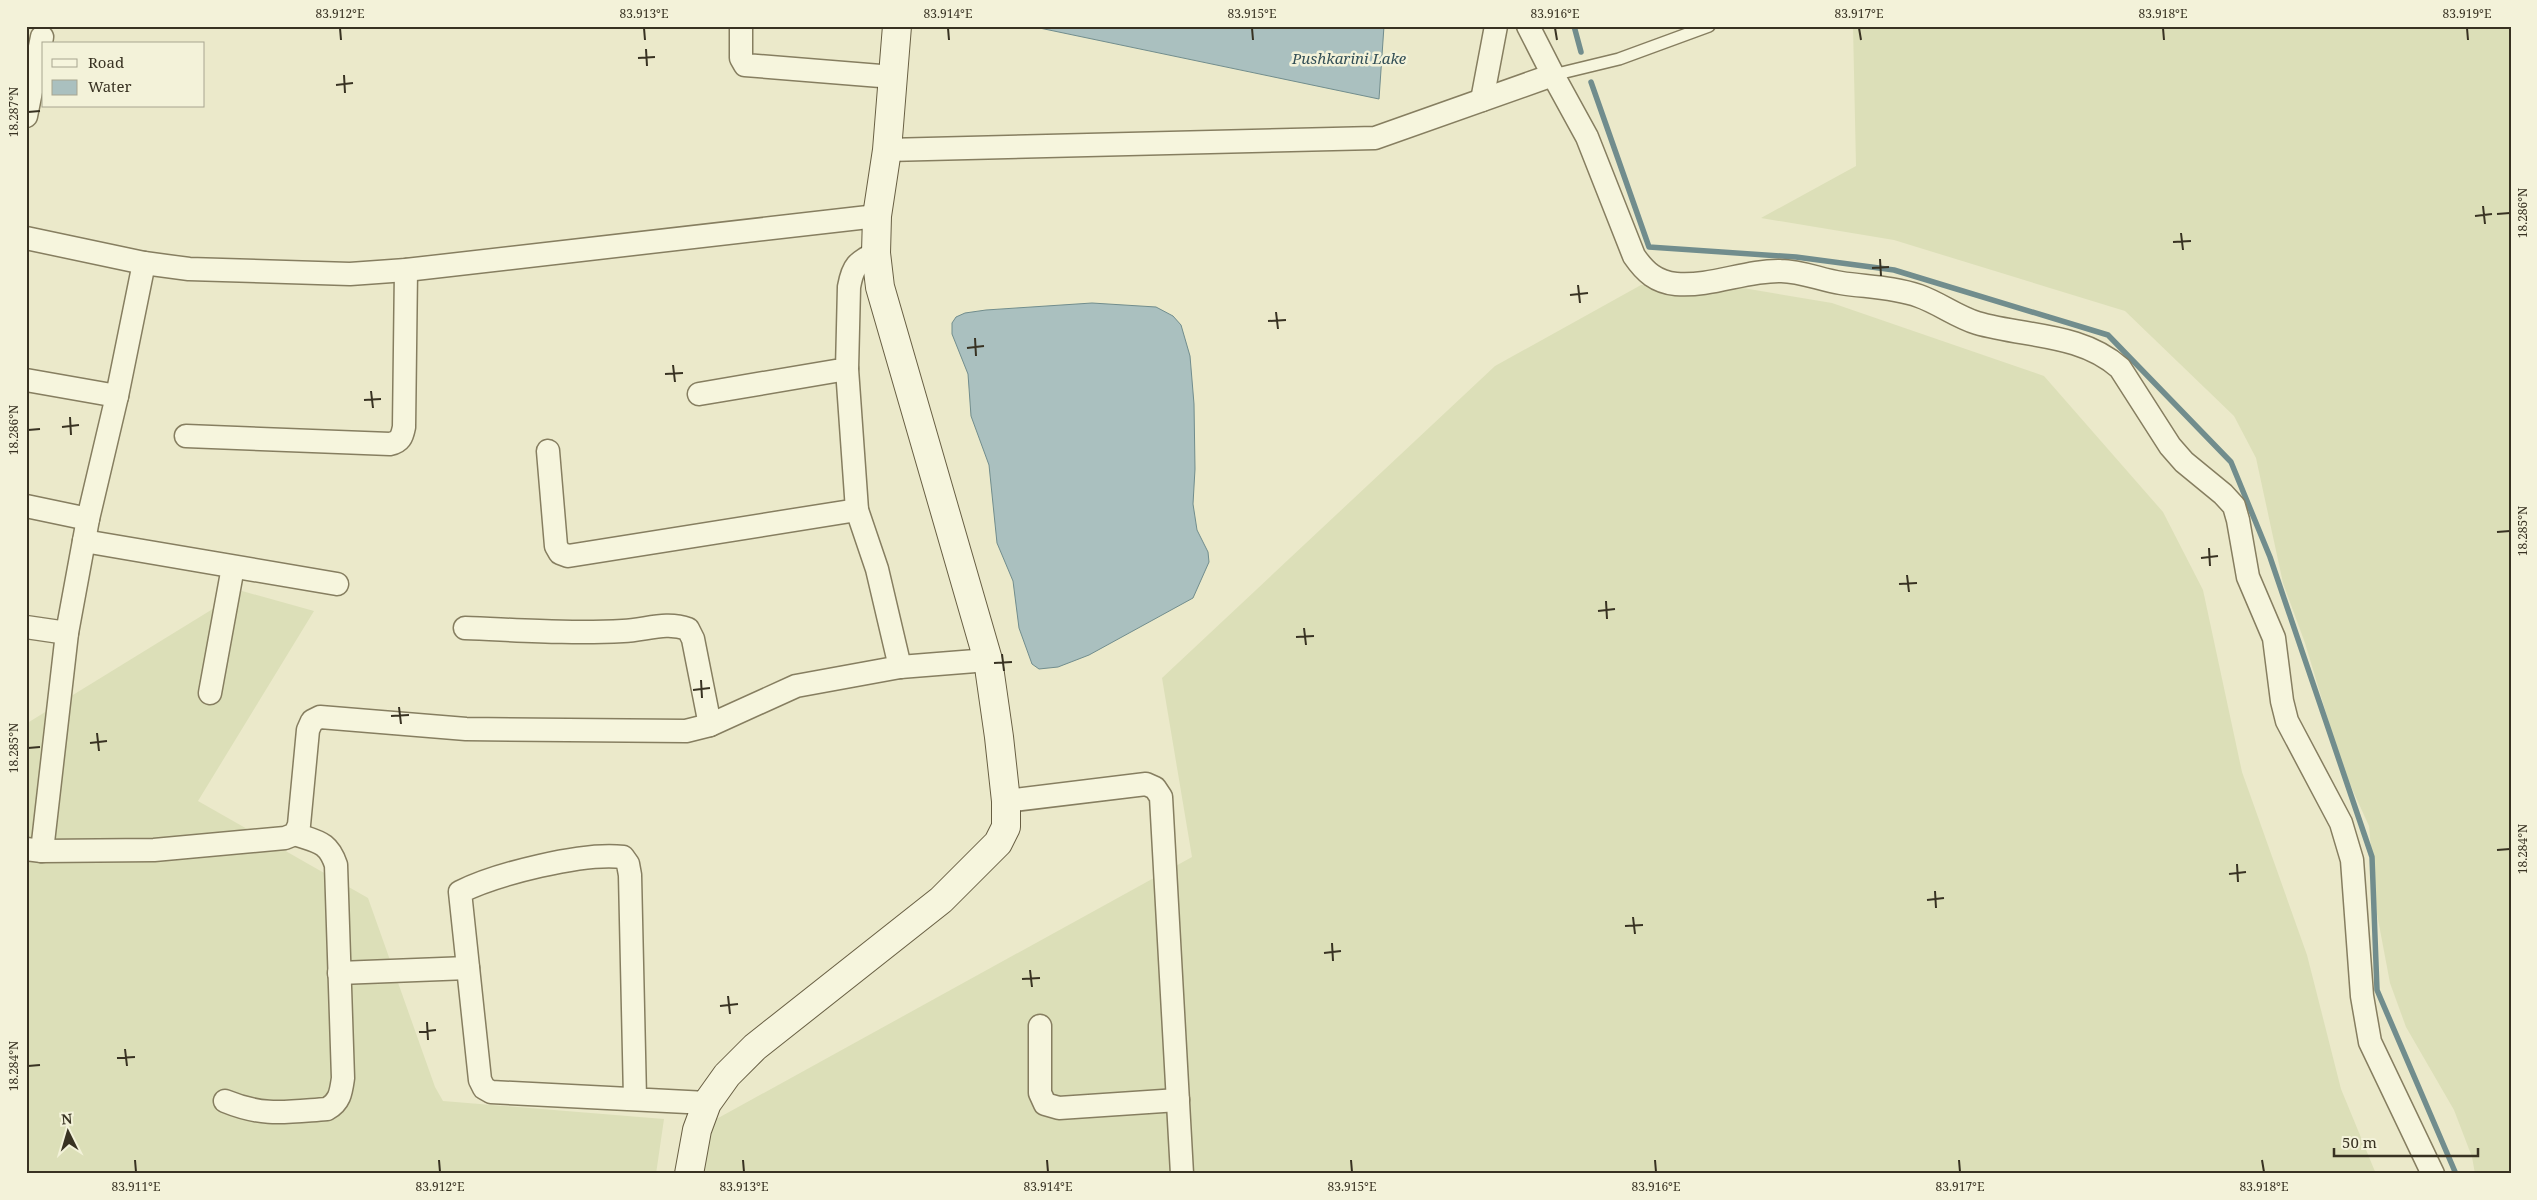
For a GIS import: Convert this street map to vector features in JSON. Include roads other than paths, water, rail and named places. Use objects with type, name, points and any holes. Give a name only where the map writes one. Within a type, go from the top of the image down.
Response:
[{"type":"main road","points":[[689,1174],[697,1130],[707,1103],[726,1075],[755,1047],[941,900],[998,844],[1006,827],[1006,800],[988,660],[880,286],[876,253],[877,216],[887,150],[897,26]]},
{"type":"street","points":[[741,26],[741,58],[745,65],[893,77]]},
{"type":"street","points":[[1482,100],[1496,26]]},
{"type":"street","points":[[1528,26],[1587,137],[1634,256],[1645,272],[1659,281],[1677,284],[1705,282],[1780,271],[1840,283],[1896,290],[1920,296],[1976,323],[2072,342],[2092,349],[2108,358],[2120,368],[2170,446],[2184,462],[2223,494],[2234,506],[2248,577],[2274,638],[2282,701],[2287,721],[2341,823],[2352,860],[2362,996],[2370,1042],[2434,1174]]},
{"type":"street","points":[[26,116],[38,85],[42,36]]},
{"type":"street","points":[[887,150],[1375,138],[1553,75]]},
{"type":"street","points":[[26,238],[144,262],[189,269],[350,274],[406,270],[877,216]]},
{"type":"street","points":[[876,253],[857,264],[851,274],[847,369],[857,510],[877,569],[900,667]]},
{"type":"street","points":[[144,262],[117,396],[88,519],[67,632],[34,850],[154,850],[285,838],[295,834],[323,843],[331,851],[336,866],[343,1078],[341,1094],[335,1104],[327,1109],[268,1113],[248,1110],[225,1101]]},
{"type":"street","points":[[186,436],[397,443],[402,436],[404,428],[406,270]]},
{"type":"street","points":[[699,394],[847,369]]},
{"type":"street","points":[[26,380],[117,396]]},
{"type":"street","points":[[548,451],[556,546],[560,553],[568,556],[857,510]]},
{"type":"street","points":[[26,506],[88,519]]},
{"type":"street","points":[[84,541],[337,584]]},
{"type":"street","points":[[210,693],[233,566]]},
{"type":"street","points":[[465,628],[572,632],[626,631],[666,625],[678,625],[688,628],[693,639],[710,725]]},
{"type":"street","points":[[26,627],[67,632]]},
{"type":"street","points":[[295,834],[298,826],[308,730],[312,721],[320,717],[466,729],[686,730],[710,725],[796,686],[900,667],[988,660]]},
{"type":"street","points":[[1006,800],[1146,784],[1155,788],[1161,797],[1182,1174]]},
{"type":"street","points":[[636,1098],[630,875],[628,864],[623,857],[571,859],[477,883],[460,892],[480,1080],[484,1088],[491,1092],[707,1103]]},
{"type":"street","points":[[339,973],[468,968]]},
{"type":"street","points":[[1040,1026],[1040,1093],[1045,1104],[1059,1108],[1178,1100]]},
{"type":"lane","points":[[1553,75],[1619,59],[1709,26]]},
{"type":"water","name":"Pushkarini Lake","points":[[1030,26],[1384,26],[1379,99]]},
{"type":"water","points":[[1092,303],[1156,307],[1173,316],[1181,325],[1190,356],[1194,404],[1195,469],[1193,504],[1197,530],[1208,552],[1209,562],[1193,598],[1089,655],[1058,667],[1039,669],[1032,664],[1019,628],[1013,581],[997,543],[989,465],[971,416],[968,374],[952,334],[952,323],[956,317],[965,313],[986,310]]},
{"type":"waterway","points":[[1574,26],[1581,52]]},
{"type":"waterway","points":[[1591,82],[1649,247],[1796,257],[1894,270],[2108,335],[2231,462],[2270,557],[2372,857],[2377,990],[2456,1174]]}]
